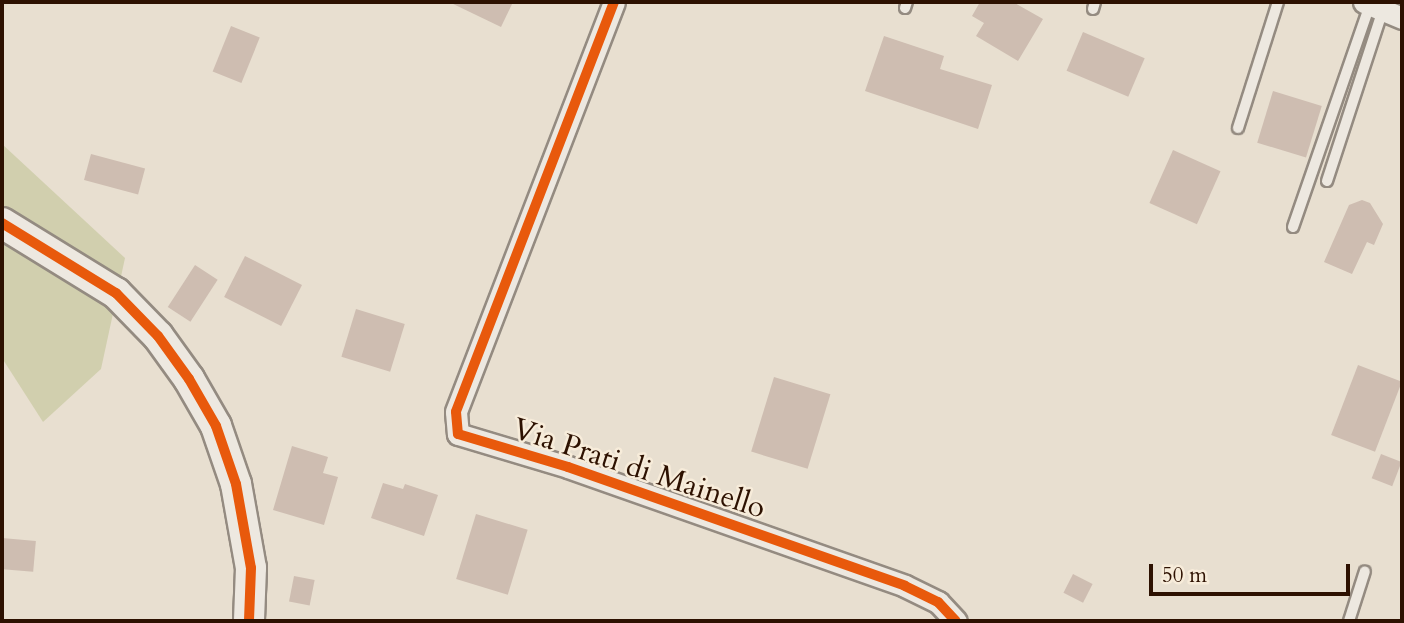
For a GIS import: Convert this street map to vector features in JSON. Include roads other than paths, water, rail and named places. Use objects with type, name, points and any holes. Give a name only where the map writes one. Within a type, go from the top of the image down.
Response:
[{"type":"street","name":"Via Prati di Mainello","points":[[614,2],[456,412],[458,434],[568,467],[905,586],[937,602],[956,621]]},
{"type":"street","points":[[2,223],[116,293],[158,336],[189,379],[216,426],[236,484],[250,559],[249,621]]},
{"type":"lane","points":[[1238,128],[1278,2]]},
{"type":"lane","points":[[1327,181],[1380,9]]},
{"type":"lane","points":[[1293,227],[1380,9]]},
{"type":"lane","points":[[1349,621],[1365,571]]}]
